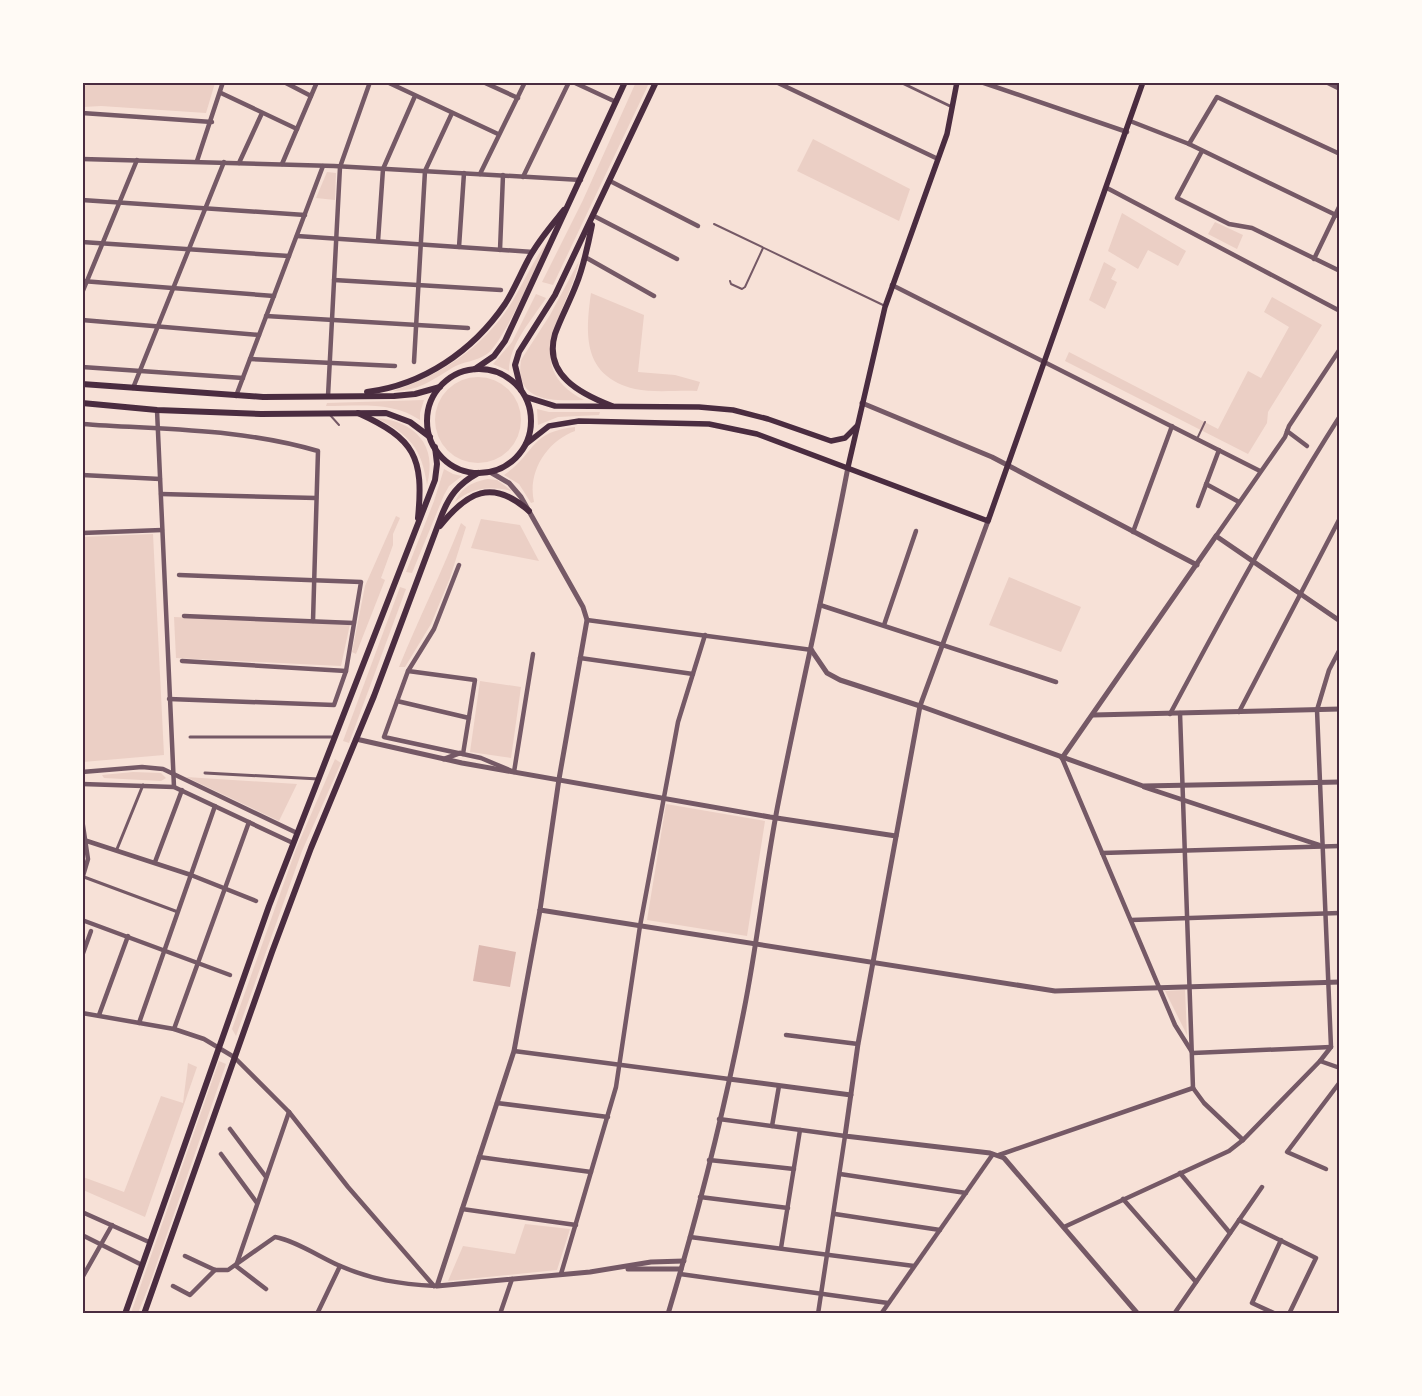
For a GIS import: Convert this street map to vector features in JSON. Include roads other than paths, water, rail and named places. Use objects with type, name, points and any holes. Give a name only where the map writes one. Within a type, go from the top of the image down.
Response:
[{"type":"main road","points":[[625,82],[505,341],[494,356],[475,369],[455,375],[440,387],[428,410],[430,437],[435,447],[453,466],[478,473],[490,472],[511,462],[526,444],[549,426],[567,422],[709,424],[751,432],[988,521],[1144,82]]},
{"type":"main road","points":[[521,390],[515,366],[519,352],[552,302],[656,82]]},
{"type":"main road","points":[[848,467],[885,307],[947,134],[957,82]]},
{"type":"main road","points":[[82,384],[236,396],[328,396],[381,390],[408,381],[432,370],[458,354],[478,337],[499,312],[533,252],[572,199]]},
{"type":"main road","points":[[594,216],[585,257],[555,336],[555,359],[558,369],[570,385],[584,395],[612,406]]},
{"type":"main road","points":[[475,369],[500,373],[513,381],[521,390],[526,398],[532,418],[526,444]]},
{"type":"main road","points":[[342,395],[405,395],[440,387]]},
{"type":"main road","points":[[526,398],[555,406],[695,406],[733,410],[768,418],[830,441],[845,438],[857,426]]},
{"type":"main road","points":[[82,403],[157,410],[261,414],[357,412],[392,414],[410,422],[430,437]]},
{"type":"main road","points":[[357,412],[378,422],[399,436],[415,457],[420,474],[421,488],[417,528]]},
{"type":"main road","points":[[125,1314],[149,1242],[293,843],[435,480],[437,464],[435,447]]},
{"type":"main road","points":[[144,1314],[234,1057],[311,848],[356,739],[436,531],[452,492],[462,482],[478,473]]},
{"type":"main road","points":[[436,531],[462,501],[484,492],[505,495],[529,510]]},
{"type":"street","points":[[197,162],[212,122],[223,82]]},
{"type":"street","points":[[284,82],[311,96]]},
{"type":"street","points":[[282,164],[317,82]]},
{"type":"street","points":[[328,396],[340,167],[370,82]]},
{"type":"street","points":[[387,82],[498,134]]},
{"type":"street","points":[[483,82],[518,98]]},
{"type":"street","points":[[480,174],[525,82]]},
{"type":"street","points":[[523,176],[571,82],[616,102]]},
{"type":"street","points":[[776,82],[938,158]]},
{"type":"street","points":[[900,82],[953,107]]},
{"type":"street","points":[[981,82],[1126,132]]},
{"type":"street","points":[[1326,82],[1340,89]]},
{"type":"street","points":[[221,93],[297,129]]},
{"type":"street","points":[[378,241],[383,169],[415,96]]},
{"type":"street","points":[[1189,144],[1217,98],[1340,154]]},
{"type":"street","points":[[82,112],[212,122]]},
{"type":"street","points":[[239,163],[262,113]]},
{"type":"street","points":[[414,362],[424,171],[452,113]]},
{"type":"street","points":[[1130,121],[1189,144],[1337,216]]},
{"type":"street","points":[[1202,151],[1177,198],[1229,224],[1252,228],[1340,271]]},
{"type":"street","points":[[82,158],[282,164],[581,180]]},
{"type":"street","points":[[82,293],[137,160]]},
{"type":"street","points":[[133,388],[224,162]]},
{"type":"street","points":[[236,396],[323,166]]},
{"type":"street","points":[[459,247],[464,173]]},
{"type":"street","points":[[500,250],[503,175]]},
{"type":"street","points":[[610,180],[698,226]]},
{"type":"street","points":[[1107,188],[1340,311]]},
{"type":"street","points":[[82,200],[305,215]]},
{"type":"street","points":[[1314,258],[1337,216],[1340,205]]},
{"type":"street","points":[[594,216],[677,259]]},
{"type":"street","points":[[297,236],[533,252]]},
{"type":"street","points":[[82,242],[289,256]]},
{"type":"street","points":[[585,257],[654,296]]},
{"type":"street","points":[[334,280],[501,290]]},
{"type":"street","points":[[85,282],[274,296]]},
{"type":"street","points":[[892,285],[1045,361],[1260,472]]},
{"type":"street","points":[[266,316],[468,328]]},
{"type":"street","points":[[82,320],[259,335]]},
{"type":"street","points":[[1062,758],[1197,565],[1340,350]]},
{"type":"street","points":[[250,359],[395,366]]},
{"type":"street","points":[[82,367],[243,378]]},
{"type":"street","points":[[862,403],[992,457],[1197,565]]},
{"type":"street","points":[[157,410],[174,787]]},
{"type":"street","points":[[1170,714],[1252,561],[1300,478],[1340,416]]},
{"type":"street","points":[[82,424],[192,429],[256,437],[318,451],[313,621]]},
{"type":"street","points":[[1133,532],[1172,426]]},
{"type":"street","points":[[1287,431],[1307,446]]},
{"type":"street","points":[[1198,506],[1219,450]]},
{"type":"street","points":[[670,1313],[729,1079],[757,944],[764,882],[775,818],[812,650],[848,467]]},
{"type":"street","points":[[435,1286],[514,1051],[540,910],[559,779],[587,620],[583,607],[529,510],[509,483],[490,472]]},
{"type":"street","points":[[82,476],[160,479]]},
{"type":"street","points":[[1206,484],[1239,502]]},
{"type":"street","points":[[161,494],[316,498]]},
{"type":"street","points":[[1239,712],[1340,518]]},
{"type":"street","points":[[818,1314],[835,1214],[858,1044],[920,706],[988,521]]},
{"type":"street","points":[[82,533],[162,530]]},
{"type":"street","points":[[884,625],[916,531]]},
{"type":"street","points":[[1216,536],[1340,620]]},
{"type":"street","points":[[458,566],[434,629],[408,671],[384,737],[481,758],[514,772]]},
{"type":"street","points":[[169,699],[334,705],[346,671],[361,582],[180,576]]},
{"type":"street","points":[[820,605],[1056,682]]},
{"type":"street","points":[[184,616],[354,624]]},
{"type":"street","points":[[587,620],[812,650]]},
{"type":"street","points":[[561,1274],[616,1087],[640,926],[678,722],[705,635]]},
{"type":"street","points":[[812,650],[818,662],[834,678],[920,706],[1142,786],[1323,847]]},
{"type":"street","points":[[1064,1227],[1229,1151],[1320,1061],[1331,1047],[1330,982],[1317,710],[1329,670],[1340,650]]},
{"type":"street","points":[[514,772],[533,654]]},
{"type":"street","points":[[580,658],[693,674]]},
{"type":"street","points":[[182,661],[346,671]]},
{"type":"street","points":[[408,671],[475,680],[461,754]]},
{"type":"street","points":[[397,701],[469,718]]},
{"type":"street","points":[[1093,715],[1340,709]]},
{"type":"street","points":[[1180,714],[1193,1088],[1204,1103],[1242,1140]]},
{"type":"street","points":[[190,738],[335,738]]},
{"type":"street","points":[[356,739],[443,759],[514,772],[775,818],[896,836]]},
{"type":"street","points":[[443,759],[461,754]]},
{"type":"street","points":[[1062,758],[1175,1025],[1192,1054]]},
{"type":"street","points":[[82,772],[150,767],[174,774],[297,833]]},
{"type":"street","points":[[205,773],[318,779]]},
{"type":"street","points":[[1142,786],[1340,782]]},
{"type":"street","points":[[82,784],[174,787],[293,843]]},
{"type":"street","points":[[117,849],[143,785]]},
{"type":"street","points":[[155,862],[182,790]]},
{"type":"street","points":[[139,1023],[215,806]]},
{"type":"street","points":[[82,819],[87,841],[88,859],[83,878],[178,912]]},
{"type":"street","points":[[174,1029],[200,963],[249,822]]},
{"type":"street","points":[[87,841],[155,862],[256,901]]},
{"type":"street","points":[[1102,853],[1340,846]]},
{"type":"street","points":[[540,910],[1055,991],[1340,982]]},
{"type":"street","points":[[1131,920],[1340,913]]},
{"type":"street","points":[[82,920],[230,975]]},
{"type":"street","points":[[82,956],[91,930]]},
{"type":"street","points":[[99,1015],[128,936]]},
{"type":"street","points":[[82,1013],[174,1029],[198,1036],[234,1057],[288,1112],[348,1187],[435,1286]]},
{"type":"street","points":[[786,1035],[858,1044]]},
{"type":"street","points":[[1192,1054],[1331,1047]]},
{"type":"street","points":[[514,1051],[851,1096]]},
{"type":"street","points":[[1320,1061],[1340,1068]]},
{"type":"street","points":[[1326,1169],[1287,1152],[1340,1082]]},
{"type":"street","points":[[772,1126],[780,1086]]},
{"type":"street","points":[[881,1314],[966,1192],[996,1154],[1193,1088]]},
{"type":"street","points":[[497,1103],[608,1117]]},
{"type":"street","points":[[234,1267],[288,1112]]},
{"type":"street","points":[[719,1119],[996,1154],[1012,1164],[1138,1314]]},
{"type":"street","points":[[230,1129],[266,1177]]},
{"type":"street","points":[[781,1248],[800,1130]]},
{"type":"street","points":[[221,1154],[257,1203]]},
{"type":"street","points":[[479,1157],[591,1172]]},
{"type":"street","points":[[708,1160],[794,1169]]},
{"type":"street","points":[[1180,1173],[1230,1233]]},
{"type":"street","points":[[840,1174],[966,1192]]},
{"type":"street","points":[[1174,1314],[1262,1187]]},
{"type":"street","points":[[699,1197],[788,1208]]},
{"type":"street","points":[[1123,1199],[1196,1282]]},
{"type":"street","points":[[462,1209],[576,1225]]},
{"type":"street","points":[[82,1212],[149,1242]]},
{"type":"street","points":[[835,1214],[940,1230]]},
{"type":"street","points":[[1239,1220],[1316,1258],[1289,1314]]},
{"type":"street","points":[[82,1278],[112,1225]]},
{"type":"street","points":[[82,1235],[142,1265]]},
{"type":"street","points":[[186,1256],[222,1272],[234,1267],[275,1237],[340,1266],[394,1284],[435,1286],[618,1268],[650,1262],[684,1261]]},
{"type":"street","points":[[690,1237],[914,1266]]},
{"type":"street","points":[[1276,1314],[1252,1303],[1281,1240]]},
{"type":"street","points":[[317,1314],[340,1266]]},
{"type":"street","points":[[234,1267],[266,1289]]},
{"type":"street","points":[[618,1268],[680,1272],[888,1303]]},
{"type":"street","points":[[173,1286],[190,1295],[215,1270]]},
{"type":"street","points":[[500,1314],[512,1279]]},
{"type":"lane","points":[[714,224],[885,307]]},
{"type":"lane","points":[[730,281],[731,284],[742,289],[745,287],[762,248]]},
{"type":"lane","points":[[328,413],[339,425]]},
{"type":"lane","points":[[1197,439],[1205,422]]}]
